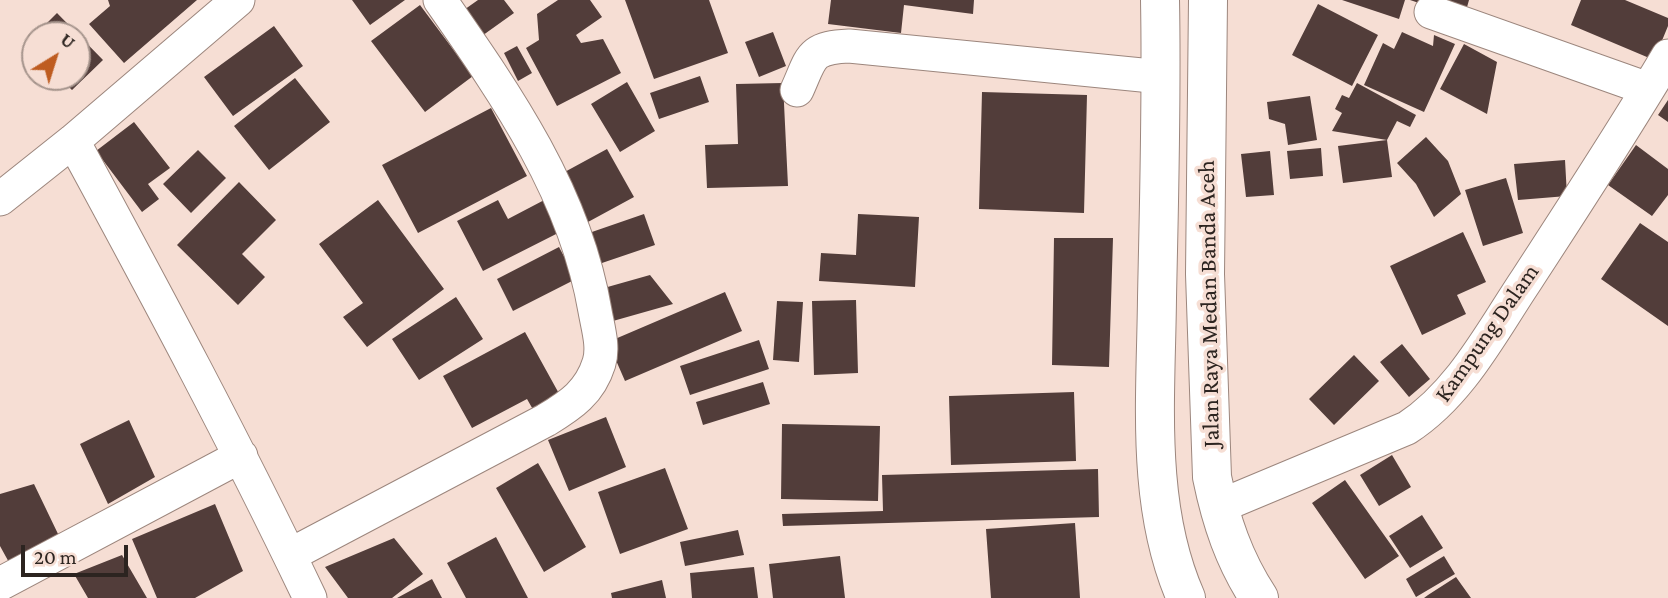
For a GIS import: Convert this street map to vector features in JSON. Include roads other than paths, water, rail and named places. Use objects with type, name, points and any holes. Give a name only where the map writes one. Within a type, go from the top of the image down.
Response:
[{"type":"highway","name":"Jalan Raya Medan Banda Aceh","points":[[1160,0],[1162,77],[1155,440],[1161,512],[1177,590]]},
{"type":"highway","name":"Jalan Raya Medan Banda Aceh","points":[[1208,0],[1205,274],[1211,465],[1218,507],[1232,552],[1259,598]]},
{"type":"street","points":[[0,199],[73,141],[238,0]]},
{"type":"street","points":[[290,555],[534,427],[576,402],[585,392],[600,361],[601,341],[579,242],[539,154],[504,93],[440,0]]},
{"type":"street","points":[[1431,12],[1648,89]]},
{"type":"street","points":[[796,90],[815,53],[822,49],[849,46],[1162,77]]},
{"type":"street","name":"Kampung Dalam","points":[[1218,507],[1407,428],[1435,407],[1467,369],[1583,193],[1668,56]]},
{"type":"street","points":[[73,141],[242,456],[310,598]]},
{"type":"street","points":[[0,584],[242,456]]}]
